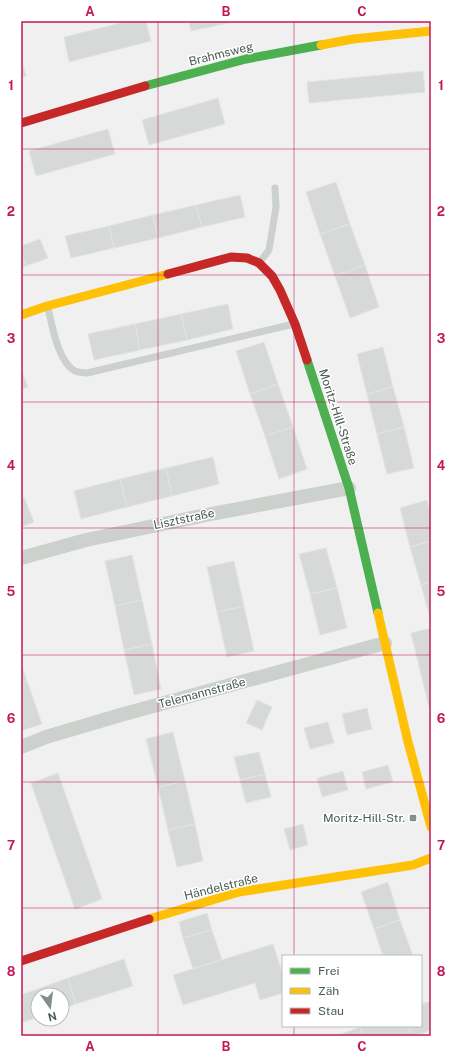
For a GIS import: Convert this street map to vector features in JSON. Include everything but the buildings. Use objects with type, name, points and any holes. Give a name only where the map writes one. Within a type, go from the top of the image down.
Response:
[{"type":"street","name":"Brahmsweg","points":[[21,123],[151,84],[246,60],[353,39],[431,31]]},
{"type":"street","points":[[21,315],[47,306],[231,257],[247,258],[259,263]]},
{"type":"street","name":"Moritz-Hill-Straße","points":[[259,263],[272,276],[296,324],[349,488],[408,742],[431,827]]},
{"type":"street","name":"Lisztstraße","points":[[21,558],[93,538],[349,488]]},
{"type":"street","name":"Telemannstraße","points":[[21,747],[46,737],[124,714],[385,643]]},
{"type":"street","name":"Händelstraße","points":[[21,961],[239,892],[413,865],[431,858]]},
{"type":"lane","points":[[259,263],[269,250],[276,207],[275,188]]},
{"type":"lane","points":[[47,306],[64,361],[75,371],[87,374],[296,324]]},
{"type":"traffic: fast","points":[[145,86],[246,59],[321,45]]},
{"type":"traffic: fast","points":[[307,360],[349,488],[378,613]]},
{"type":"traffic: slow","points":[[321,45],[353,39],[431,31]]},
{"type":"traffic: slow","points":[[21,315],[47,306],[168,274]]},
{"type":"traffic: slow","points":[[378,613],[408,742],[431,827]]},
{"type":"traffic: slow","points":[[149,919],[239,892],[413,865],[431,858]]},
{"type":"traffic: jam","points":[[21,123],[145,86]]},
{"type":"traffic: jam","points":[[168,274],[231,257],[247,258],[259,263],[272,276],[280,290],[295,324],[307,360]]},
{"type":"traffic: jam","points":[[21,961],[149,919]]},
{"type":"place","name":"Moritz-Hill-Str.","points":[[413,818]]}]
